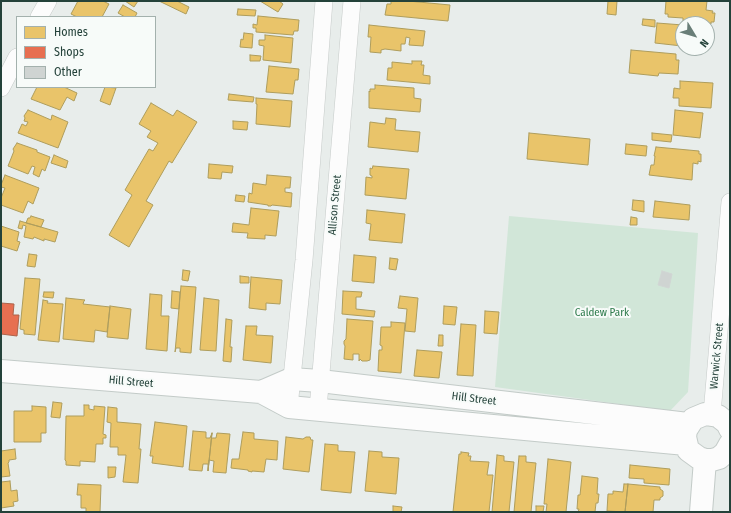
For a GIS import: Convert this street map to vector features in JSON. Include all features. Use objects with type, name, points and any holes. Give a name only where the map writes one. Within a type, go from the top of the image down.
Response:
[{"type":"street","points":[[40,16],[48,1]]},
{"type":"street","points":[[289,406],[304,260],[324,1]]},
{"type":"street","name":"Allison Street","points":[[318,409],[352,1]]},
{"type":"street","points":[[1,88],[16,59]]},
{"type":"street","name":"Warwick Street","points":[[712,414],[730,202]]},
{"type":"street","name":"Hill Street","points":[[1,371],[261,392],[289,406],[318,409],[687,434]]},
{"type":"street","name":"Hill Street","points":[[261,392],[292,379],[320,381],[687,434]]},
{"type":"street","points":[[730,429],[723,419],[712,414],[699,416],[693,419],[687,434],[688,450],[693,455],[705,460],[719,458],[725,454],[730,444]]},
{"type":"street","points":[[701,512],[705,460]]},
{"type":"green space","name":"Caldew Park","points":[[509,216],[698,233],[688,392],[670,411],[495,387]]},
{"type":"building: Homes","points":[[78,1],[103,1],[109,4],[103,16],[75,16],[71,14]]},
{"type":"building: Homes","points":[[125,1],[138,1],[134,7]]},
{"type":"building: Homes","points":[[159,1],[177,1],[189,7],[186,14]]},
{"type":"building: Homes","points":[[260,1],[279,1],[283,4],[278,12]]},
{"type":"building: Homes","points":[[391,1],[450,5],[448,21],[385,15],[387,4],[391,4]]},
{"type":"building: Homes","points":[[608,1],[617,1],[616,15],[607,14]]},
{"type":"building: Homes","points":[[666,1],[707,1],[706,10],[713,11],[712,13],[715,13],[715,16],[675,16],[675,17],[668,17],[668,14],[665,14]]},
{"type":"building: Homes","points":[[123,5],[137,13],[136,16],[123,16],[118,13]]},
{"type":"building: Homes","points":[[238,9],[256,10],[255,16],[237,15]]},
{"type":"building: Homes","points":[[258,16],[299,20],[298,31],[294,31],[293,35],[256,32],[256,28],[253,28],[253,24],[257,25]]},
{"type":"building: Homes","points":[[643,19],[655,20],[655,27],[642,25]]},
{"type":"building: Homes","points":[[657,23],[675,24],[675,45],[655,43]]},
{"type":"building: Homes","points":[[369,25],[425,31],[423,46],[409,45],[410,38],[406,37],[405,44],[401,44],[401,51],[385,49],[381,50],[381,53],[370,52],[371,37],[368,37]]},
{"type":"building: Homes","points":[[244,33],[253,34],[252,48],[240,47],[241,39],[243,40]]},
{"type":"building: Homes","points":[[265,35],[293,38],[291,63],[263,60],[264,46],[259,45],[259,40],[265,40]]},
{"type":"building: Homes","points":[[631,50],[675,54],[676,60],[679,60],[678,74],[659,73],[658,76],[629,73]]},
{"type":"building: Homes","points":[[250,55],[261,56],[260,61],[250,61]]},
{"type":"building: Homes","points":[[412,61],[422,61],[421,65],[424,65],[423,75],[430,76],[430,84],[387,80],[388,68],[392,68],[392,62],[412,64]]},
{"type":"building: Homes","points":[[269,66],[299,69],[298,80],[295,80],[293,94],[266,92]]},
{"type":"building: Homes","points":[[680,81],[713,83],[711,108],[679,106],[679,98],[673,98],[674,88],[680,89]]},
{"type":"building: Homes","points":[[375,85],[414,88],[414,98],[421,99],[420,112],[369,108],[369,91],[370,92],[370,89],[375,89]]},
{"type":"building: Homes","points":[[36,88],[66,88],[77,93],[74,101],[67,97],[60,110],[31,99]]},
{"type":"building: Homes","points":[[105,88],[116,88],[110,105],[100,101]]},
{"type":"building: Homes","points":[[229,94],[254,97],[253,102],[228,100]]},
{"type":"building: Homes","points":[[256,98],[292,101],[290,127],[256,124]]},
{"type":"building: Homes","points":[[151,103],[173,116],[177,110],[197,122],[172,163],[169,161],[146,201],[153,205],[129,247],[109,235],[132,195],[125,190],[149,149],[153,151],[158,143],[147,137],[151,131],[139,124]]},
{"type":"building: Homes","points":[[28,110],[51,120],[52,115],[68,122],[58,148],[18,133],[22,124],[26,126],[28,122],[24,121],[24,116]]},
{"type":"building: Homes","points":[[675,110],[703,113],[700,138],[673,135]]},
{"type":"building: Homes","points":[[386,118],[396,119],[395,130],[420,132],[418,152],[368,147],[370,122],[385,124]]},
{"type":"building: Homes","points":[[233,121],[248,122],[247,130],[233,129]]},
{"type":"building: Homes","points":[[529,133],[590,139],[588,165],[527,159]]},
{"type":"building: Homes","points":[[652,133],[672,135],[671,142],[652,140]]},
{"type":"building: Homes","points":[[17,143],[37,150],[37,152],[50,157],[45,171],[42,169],[39,177],[33,174],[35,167],[32,166],[28,174],[8,166],[14,151],[13,149]]},
{"type":"building: Homes","points":[[626,144],[647,146],[646,156],[625,154]]},
{"type":"building: Homes","points":[[656,147],[699,151],[699,154],[701,154],[701,162],[698,161],[698,164],[693,163],[692,180],[649,175],[651,165],[654,165]]},
{"type":"building: Homes","points":[[54,155],[68,161],[66,168],[51,163]]},
{"type":"building: Homes","points":[[209,164],[233,166],[232,173],[222,172],[221,179],[208,178]]},
{"type":"building: Homes","points":[[373,166],[409,169],[406,199],[365,195],[366,177],[372,178],[370,175],[370,168],[372,169]]},
{"type":"building: Homes","points":[[5,175],[39,188],[33,204],[28,201],[23,213],[1,205],[1,198],[5,188],[1,187],[1,185]]},
{"type":"building: Homes","points":[[267,175],[291,177],[290,188],[285,188],[285,192],[292,193],[291,207],[268,206],[248,202],[249,193],[252,194],[253,183],[266,185]]},
{"type":"building: Homes","points":[[236,195],[245,196],[244,202],[235,201]]},
{"type":"building: Homes","points":[[633,200],[644,201],[644,212],[632,210]]},
{"type":"building: Homes","points":[[655,201],[690,205],[689,220],[653,217]]},
{"type":"building: Homes","points":[[251,208],[279,211],[276,236],[265,235],[265,239],[247,238],[248,233],[232,232],[233,223],[249,225]]},
{"type":"building: Homes","points":[[367,210],[405,214],[402,243],[369,240],[371,224],[366,223]]},
{"type":"building: Homes","points":[[31,216],[44,220],[41,227],[26,223],[28,218]]},
{"type":"building: Homes","points":[[631,217],[637,218],[637,225],[630,225]]},
{"type":"building: Homes","points":[[20,221],[58,232],[55,242],[44,239],[44,241],[34,237],[33,239],[24,237],[26,226],[23,225],[22,229],[18,228]]},
{"type":"building: Homes","points":[[1,226],[19,232],[17,241],[20,242],[17,251],[1,246]]},
{"type":"building: Homes","points":[[29,254],[37,255],[35,267],[27,266]]},
{"type":"building: Homes","points":[[354,255],[376,257],[374,283],[352,281]]},
{"type":"building: Homes","points":[[390,258],[398,259],[396,270],[389,269]]},
{"type":"building: Homes","points":[[183,270],[190,271],[188,281],[182,280]]},
{"type":"building: Homes","points":[[240,276],[249,277],[249,283],[240,283]]},
{"type":"building: Homes","points":[[251,277],[282,280],[280,304],[266,303],[266,310],[249,308]]},
{"type":"building: Homes","points":[[25,278],[40,279],[35,335],[24,334],[24,330],[20,329]]},
{"type":"building: Homes","points":[[181,286],[196,287],[191,353],[180,352],[180,348],[176,348],[175,352]]},
{"type":"building: Homes","points":[[172,291],[180,292],[179,309],[171,308]]},
{"type":"building: Homes","points":[[343,291],[362,292],[361,297],[356,297],[356,309],[375,311],[374,317],[342,314]]},
{"type":"building: Homes","points":[[44,292],[54,292],[53,298],[43,297]]},
{"type":"building: Homes","points":[[150,294],[162,295],[161,316],[169,316],[167,351],[146,349]]},
{"type":"building: Homes","points":[[400,296],[418,298],[415,332],[405,331],[407,309],[398,308]]},
{"type":"building: Homes","points":[[66,298],[85,300],[83,304],[110,307],[107,332],[95,330],[94,342],[63,339]]},
{"type":"building: Homes","points":[[204,298],[219,300],[216,351],[200,350]]},
{"type":"building: Homes","points":[[43,300],[48,301],[47,303],[63,304],[59,342],[38,340]]},
{"type":"building: Homes","points":[[110,306],[131,309],[128,339],[107,337]]},
{"type":"building: Homes","points":[[444,306],[457,307],[455,325],[443,324]]},
{"type":"building: Homes","points":[[485,311],[499,312],[497,334],[484,333]]},
{"type":"building: Homes","points":[[226,319],[232,320],[230,347],[232,347],[231,362],[223,361]]},
{"type":"building: Homes","points":[[347,319],[373,321],[370,360],[362,361],[360,359],[359,361],[359,354],[353,354],[353,360],[344,359],[344,341],[346,339]]},
{"type":"building: Homes","points":[[391,322],[405,323],[401,373],[378,371],[379,350],[382,350],[382,346],[380,345],[381,327],[391,327]]},
{"type":"building: Homes","points":[[461,324],[476,325],[473,376],[457,375]]},
{"type":"building: Homes","points":[[246,326],[257,326],[256,335],[273,336],[271,363],[243,360]]},
{"type":"building: Homes","points":[[439,335],[443,335],[443,346],[438,346]]},
{"type":"building: Homes","points":[[417,350],[442,352],[439,378],[414,376]]},
{"type":"building: Homes","points":[[53,402],[62,403],[60,418],[51,417]]},
{"type":"building: Homes","points":[[84,405],[89,405],[89,409],[94,410],[94,406],[105,407],[103,434],[106,435],[106,438],[103,438],[103,444],[96,444],[95,462],[80,461],[80,466],[66,465],[66,416],[84,416]]},
{"type":"building: Homes","points":[[32,406],[46,407],[46,433],[41,433],[41,442],[14,442],[14,411],[32,411]]},
{"type":"building: Homes","points":[[108,407],[117,408],[117,422],[141,424],[139,449],[141,449],[138,483],[123,482],[126,455],[118,455],[118,447],[110,447],[111,423],[107,422]]},
{"type":"building: Homes","points":[[155,422],[187,426],[183,467],[152,463],[153,456],[150,456]]},
{"type":"building: Homes","points":[[193,431],[206,432],[206,438],[210,438],[212,433],[208,471],[208,464],[203,464],[202,471],[189,470]]},
{"type":"building: Homes","points":[[243,432],[254,433],[254,439],[278,441],[277,460],[266,459],[264,472],[252,472],[248,470],[231,468],[232,459],[239,459]]},
{"type":"building: Homes","points":[[217,433],[230,434],[226,473],[213,472],[214,461],[209,460],[211,438],[216,438]]},
{"type":"building: Homes","points":[[286,437],[303,439],[310,437],[311,440],[313,440],[309,472],[283,469]]},
{"type":"building: Homes","points":[[325,444],[338,445],[338,451],[355,452],[351,493],[321,490]]},
{"type":"building: Homes","points":[[15,449],[16,459],[9,460],[8,463],[10,476],[1,477],[1,451]]},
{"type":"building: Homes","points":[[369,451],[382,452],[382,457],[399,458],[396,494],[365,491]]},
{"type":"building: Homes","points":[[461,452],[469,453],[468,456],[471,456],[470,461],[489,462],[487,475],[493,475],[489,512],[453,512],[459,454],[461,454]]},
{"type":"building: Homes","points":[[497,455],[504,456],[504,461],[514,462],[509,512],[492,512]]},
{"type":"building: Homes","points":[[519,456],[526,456],[526,462],[536,463],[531,512],[514,512]]},
{"type":"building: Homes","points":[[548,459],[571,462],[566,512],[546,512],[547,504],[544,504]]},
{"type":"building: Homes","points":[[630,465],[670,469],[669,485],[644,483],[644,479],[629,478]]},
{"type":"building: Homes","points":[[108,467],[116,467],[115,477],[108,478]]},
{"type":"building: Homes","points":[[582,476],[598,478],[597,494],[599,494],[595,512],[578,512],[578,495],[580,495]]},
{"type":"building: Homes","points":[[10,481],[11,491],[17,490],[18,501],[13,502],[14,506],[1,508],[1,482]]},
{"type":"building: Homes","points":[[78,484],[101,485],[100,512],[86,512],[86,508],[81,508],[81,495],[77,495]]},
{"type":"building: Homes","points":[[624,484],[628,484],[625,512],[607,511],[608,494],[613,494],[613,491],[623,492]]},
{"type":"building: Homes","points":[[628,484],[660,487],[663,491],[663,496],[660,500],[654,500],[653,512],[625,512]]},
{"type":"building: Homes","points":[[393,506],[402,507],[401,512],[393,512]]},
{"type":"building: Homes","points":[[536,506],[544,506],[543,512],[536,512]]},
{"type":"building: Shops","points":[[1,303],[14,304],[13,315],[19,315],[17,336],[1,334]]},
{"type":"building: Other","points":[[662,271],[672,274],[669,288],[658,285]]}]
